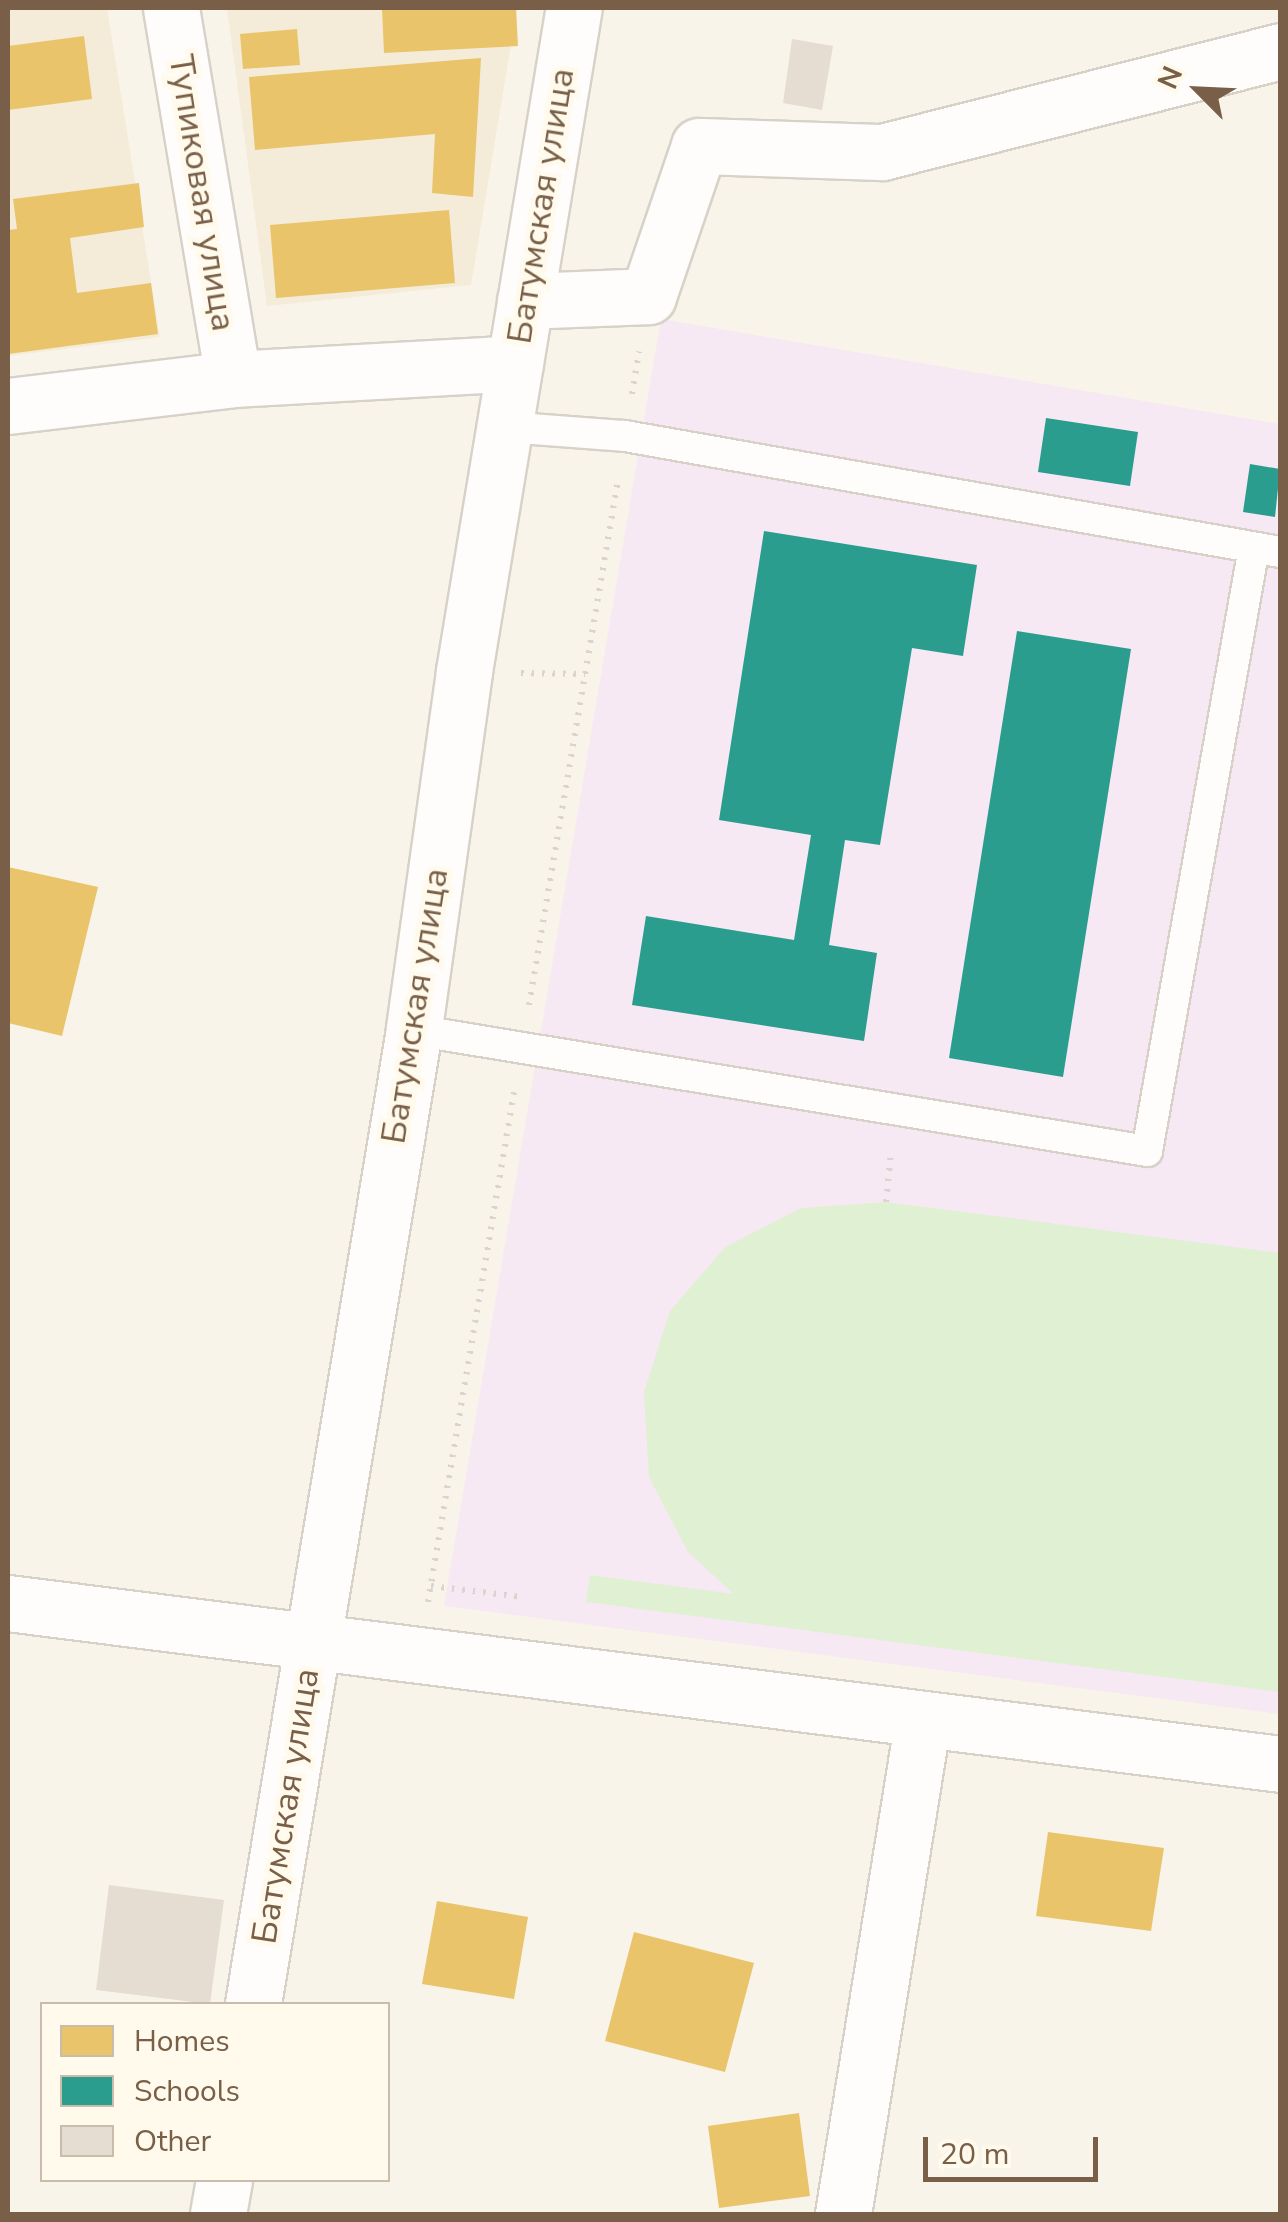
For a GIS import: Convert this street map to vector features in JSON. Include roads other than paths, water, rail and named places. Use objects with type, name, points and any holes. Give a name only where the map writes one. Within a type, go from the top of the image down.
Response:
[{"type":"street","name":"Тупиковая улица","points":[[171,8],[233,379]]},
{"type":"street","name":"Батумская улица","points":[[253,2002],[414,1030],[464,672],[574,8]]},
{"type":"street","points":[[525,301],[648,296],[699,146],[882,152],[1280,51]]},
{"type":"street","points":[[8,406],[233,379],[515,363]]},
{"type":"street","points":[[8,1603],[1280,1764]]},
{"type":"street","points":[[843,2214],[923,1720]]},
{"type":"street","points":[[218,2214],[224,2182]]},
{"type":"lane","points":[[414,1030],[1147,1151],[1267,549],[625,436],[505,427]]}]
